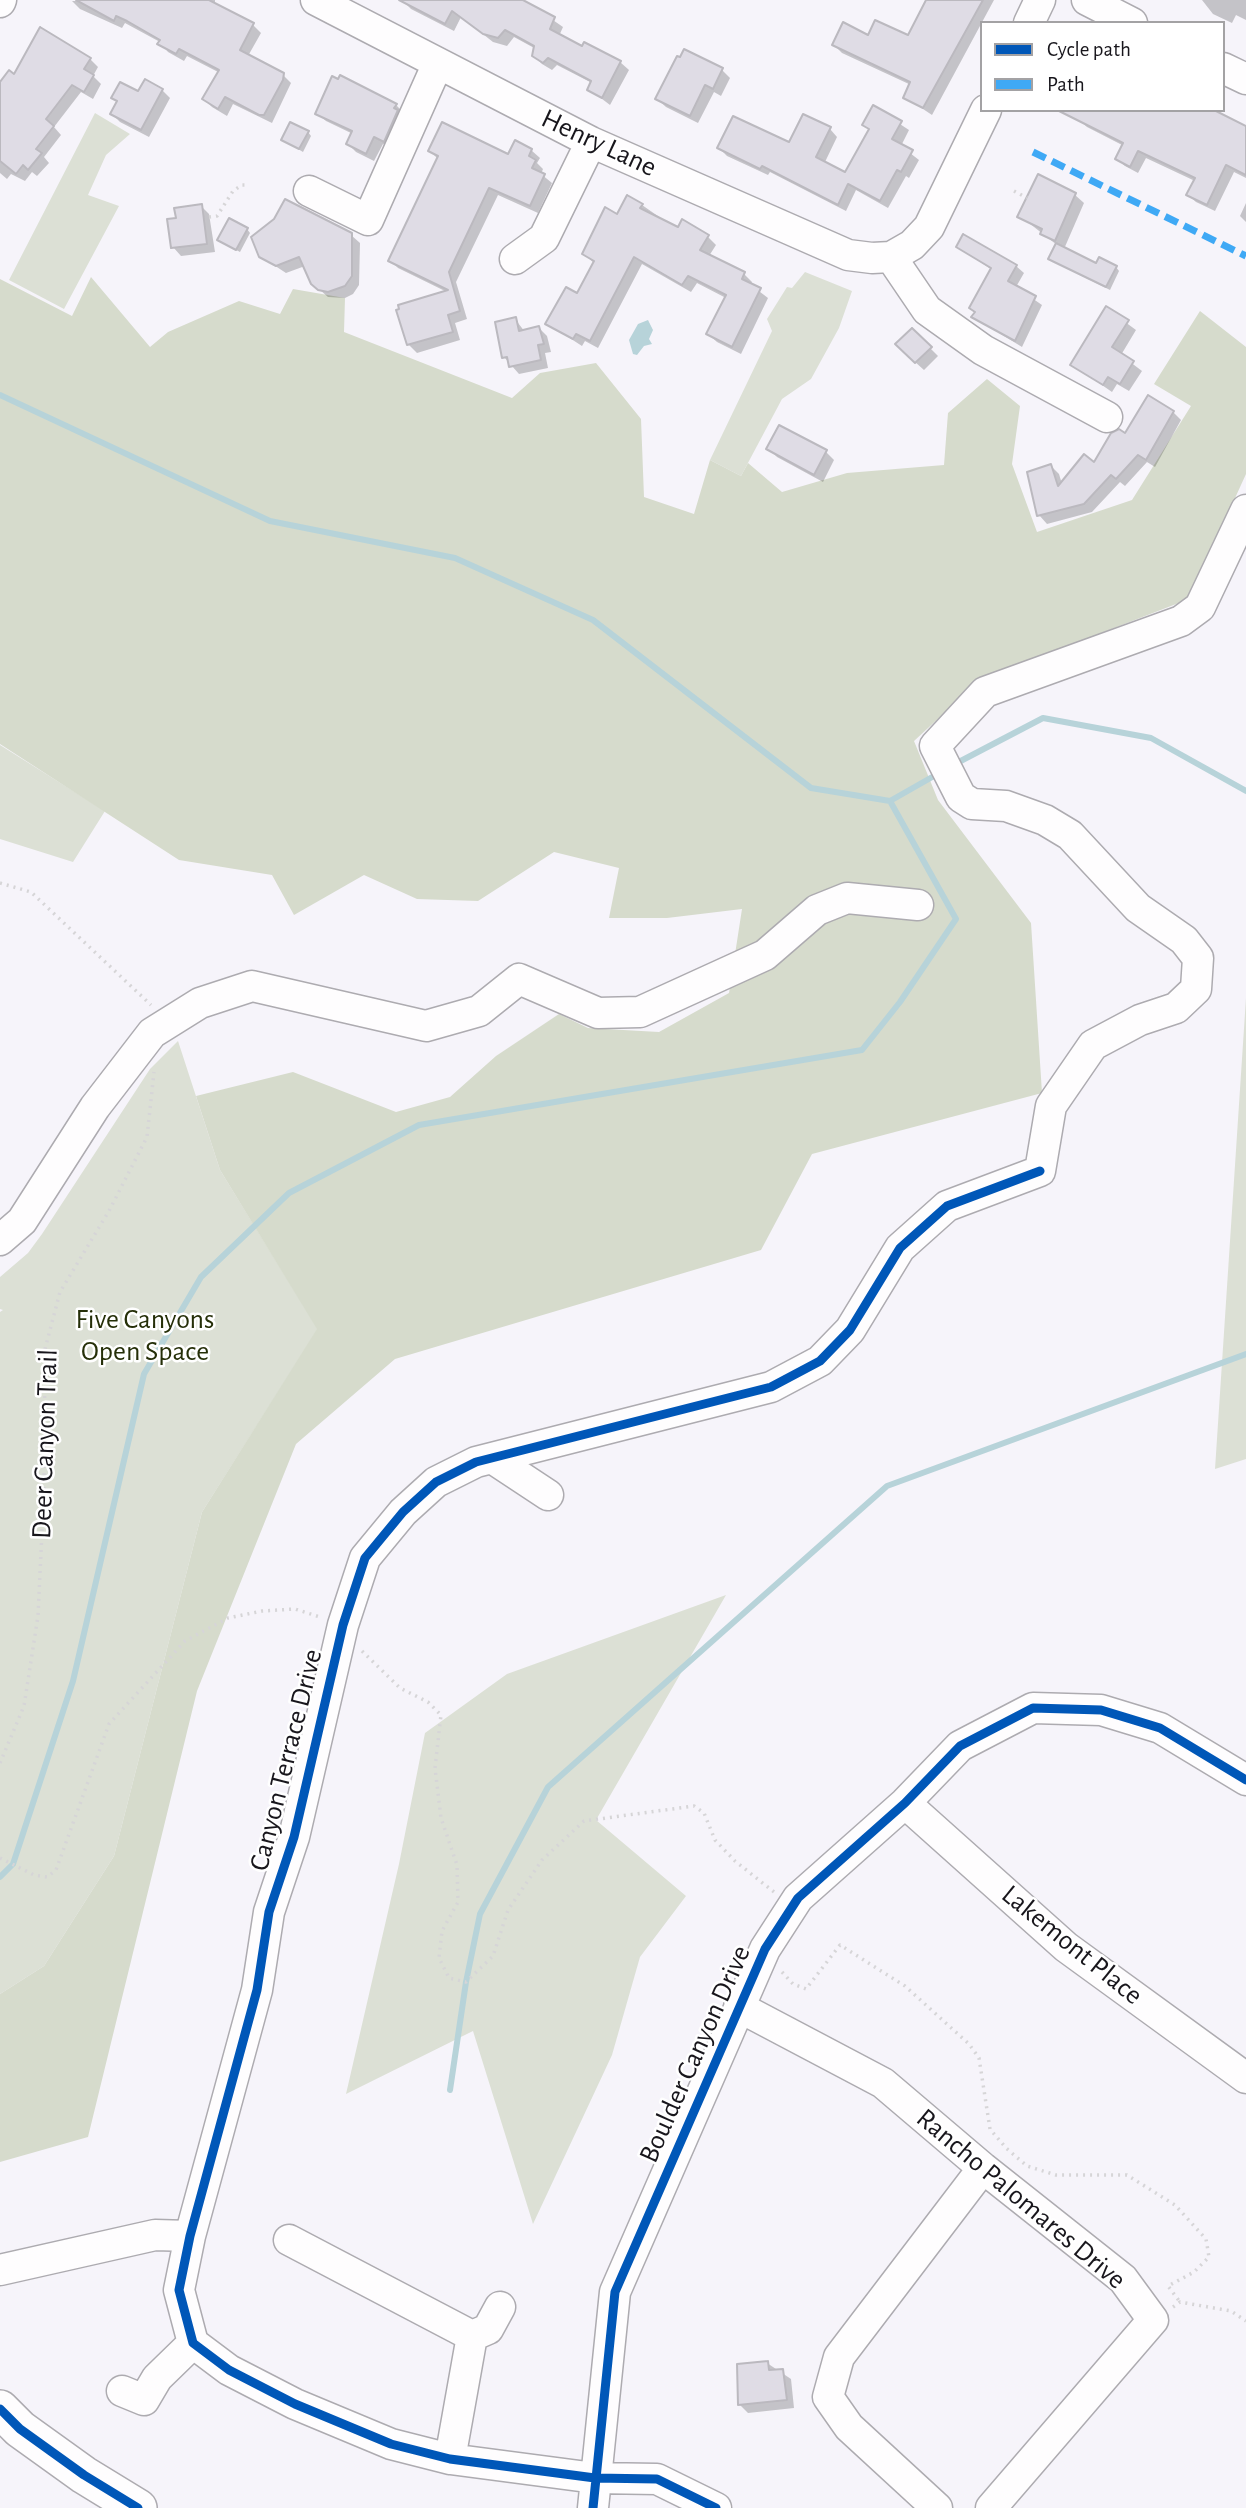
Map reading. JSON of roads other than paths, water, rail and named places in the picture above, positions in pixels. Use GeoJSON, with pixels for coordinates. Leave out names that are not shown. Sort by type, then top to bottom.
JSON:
{"type":"FeatureCollection","features":[{"type":"Feature","properties":{"kind":"main road"},"geometry":{"type":"LineString","coordinates":[[0,2409],[20,2429],[74,2468],[138,2508]]}},
{"type":"Feature","properties":{"kind":"street"},"geometry":{"type":"LineString","coordinates":[[1030,21],[1041,0]]}},
{"type":"Feature","properties":{"kind":"street"},"geometry":{"type":"LineString","coordinates":[[1087,0],[1128,21]]}},
{"type":"Feature","properties":{"kind":"street","name":"Henry Lane"},"geometry":{"type":"LineString","coordinates":[[327,2],[591,142],[848,255],[891,257]]}},
{"type":"Feature","properties":{"kind":"street"},"geometry":{"type":"LineString","coordinates":[[309,191],[368,220],[438,63]]}},
{"type":"Feature","properties":{"kind":"street"},"geometry":{"type":"LineString","coordinates":[[1225,69],[1246,79]]}},
{"type":"Feature","properties":{"kind":"street"},"geometry":{"type":"LineString","coordinates":[[985,112],[929,227],[912,245],[891,257],[928,310],[983,350],[1107,417]]}},
{"type":"Feature","properties":{"kind":"street"},"geometry":{"type":"LineString","coordinates":[[515,259],[544,238],[591,142]]}},
{"type":"Feature","properties":{"kind":"street","name":"Canyon Terrace Drive"},"geometry":{"type":"LineString","coordinates":[[194,2343],[180,2290],[190,2236],[257,1990],[269,1912],[294,1837],[343,1625],[365,1558],[403,1512],[436,1482],[476,1462],[771,1387],[820,1361],[850,1330],[900,1248],[947,1206],[1040,1171],[1051,1106],[1093,1045],[1140,1020],[1176,1008],[1196,989],[1198,958],[1184,940],[1138,908],[1070,835],[1032,815],[1006,806],[972,804],[961,797],[935,746],[985,692],[1181,621],[1200,607],[1246,510]]}},
{"type":"Feature","properties":{"kind":"street"},"geometry":{"type":"LineString","coordinates":[[0,1240],[22,1221],[95,1107],[152,1033],[200,1003],[252,986],[426,1026],[479,1011],[519,979],[598,1013],[640,1012],[765,955],[817,910],[848,898],[918,905]]}},
{"type":"Feature","properties":{"kind":"street"},"geometry":{"type":"LineString","coordinates":[[492,1458],[548,1495]]}},
{"type":"Feature","properties":{"kind":"street","name":"Boulder Canyon Drive"},"geometry":{"type":"LineString","coordinates":[[593,2508],[615,2292],[765,1949],[798,1898],[905,1803],[960,1746],[1033,1709],[1101,1710],[1160,1728],[1246,1780]]}},
{"type":"Feature","properties":{"kind":"street","name":"Lakemont Place"},"geometry":{"type":"LineString","coordinates":[[905,1803],[1066,1947],[1246,2078]]}},
{"type":"Feature","properties":{"kind":"street","name":"Rancho Palomares Drive"},"geometry":{"type":"LineString","coordinates":[[739,2007],[883,2083],[983,2168],[1123,2279],[1153,2320],[991,2508]]}},
{"type":"Feature","properties":{"kind":"street"},"geometry":{"type":"LineString","coordinates":[[937,2508],[849,2427],[828,2397],[839,2357],[983,2168]]}},
{"type":"Feature","properties":{"kind":"street"},"geometry":{"type":"LineString","coordinates":[[0,2270],[155,2235],[190,2236]]}},
{"type":"Feature","properties":{"kind":"street"},"geometry":{"type":"LineString","coordinates":[[289,2240],[472,2336]]}},
{"type":"Feature","properties":{"kind":"street"},"geometry":{"type":"LineString","coordinates":[[472,2336],[488,2329],[500,2307]]}},
{"type":"Feature","properties":{"kind":"street"},"geometry":{"type":"LineString","coordinates":[[450,2459],[472,2336]]}},
{"type":"Feature","properties":{"kind":"street"},"geometry":{"type":"LineString","coordinates":[[122,2391],[144,2400],[158,2378],[194,2343],[229,2370],[295,2404],[391,2444],[450,2459],[595,2478],[657,2479],[716,2508]]}},
{"type":"Feature","properties":{"kind":"water"},"geometry":{"type":"Polygon","coordinates":[[[648,320],[653,330],[649,339],[652,344],[644,346],[637,355],[633,354],[629,340],[638,324],[648,320]]]}},
{"type":"Feature","properties":{"kind":"waterway"},"geometry":{"type":"LineString","coordinates":[[0,395],[270,521],[455,558],[593,620],[811,788],[890,801],[941,772]]}},
{"type":"Feature","properties":{"kind":"waterway"},"geometry":{"type":"LineString","coordinates":[[953,765],[1043,718],[1151,738],[1246,791]]}},
{"type":"Feature","properties":{"kind":"waterway"},"geometry":{"type":"LineString","coordinates":[[0,1877],[13,1864],[73,1681],[144,1374],[201,1277],[289,1193],[419,1125],[862,1050],[900,1002],[956,919],[890,801]]}},
{"type":"Feature","properties":{"kind":"waterway"},"geometry":{"type":"LineString","coordinates":[[450,2090],[466,1982],[480,1914],[548,1787],[887,1486],[1246,1354]]}},
{"type":"Feature","properties":{"kind":"park label","name":"Five Canyons Open Space"},"geometry":{"type":"Point","coordinates":[145,1336]}}]}
